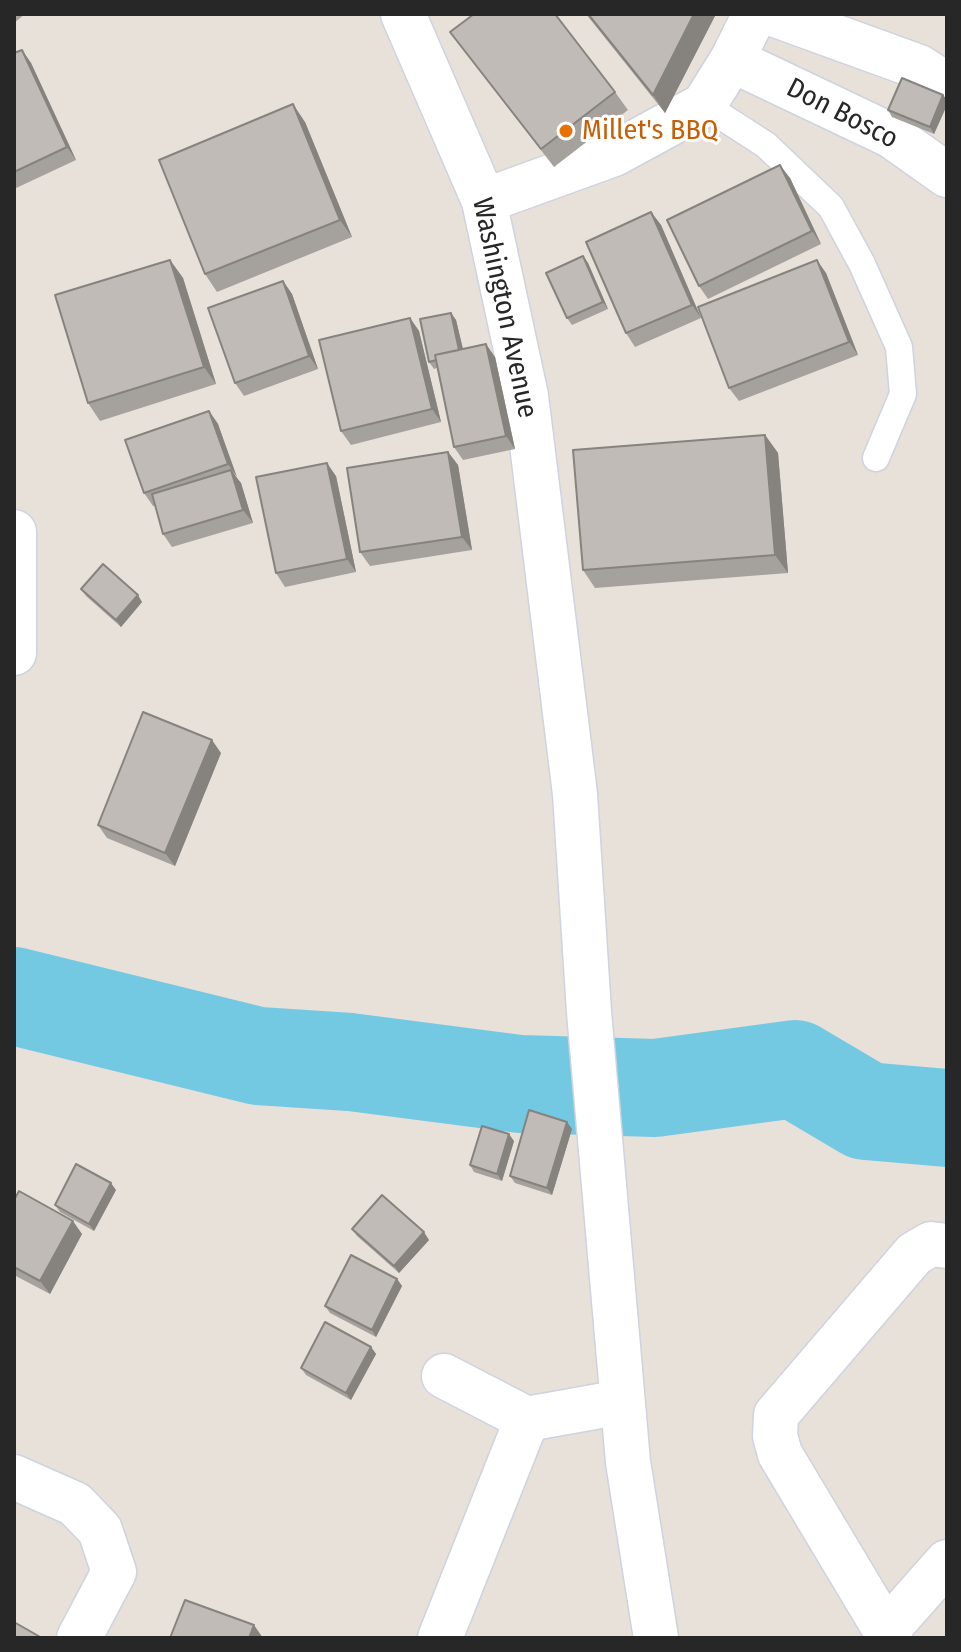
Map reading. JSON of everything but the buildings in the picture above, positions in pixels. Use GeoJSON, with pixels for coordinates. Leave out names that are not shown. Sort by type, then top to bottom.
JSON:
{"type":"FeatureCollection","features":[{"type":"Feature","properties":{"kind":"street","name":"Washington Avenue"},"geometry":{"type":"LineString","coordinates":[[403,14],[484,201],[526,396],[575,794],[591,1041],[628,1462],[656,1638]]}},
{"type":"Feature","properties":{"kind":"street"},"geometry":{"type":"LineString","coordinates":[[484,201],[614,154],[704,105],[732,60],[755,14]]}},
{"type":"Feature","properties":{"kind":"street"},"geometry":{"type":"LineString","coordinates":[[773,14],[919,67],[947,85]]}},
{"type":"Feature","properties":{"kind":"street","name":"Don Bosco"},"geometry":{"type":"LineString","coordinates":[[732,60],[892,136],[947,175]]}},
{"type":"Feature","properties":{"kind":"street"},"geometry":{"type":"LineString","coordinates":[[14,532],[14,653]]}},
{"type":"Feature","properties":{"kind":"street"},"geometry":{"type":"LineString","coordinates":[[947,1246],[931,1244],[914,1254],[776,1415],[775,1436],[780,1454],[888,1634],[947,1562]]}},
{"type":"Feature","properties":{"kind":"street"},"geometry":{"type":"LineString","coordinates":[[444,1376],[527,1419],[622,1402]]}},
{"type":"Feature","properties":{"kind":"street"},"geometry":{"type":"LineString","coordinates":[[440,1638],[527,1419]]}},
{"type":"Feature","properties":{"kind":"street"},"geometry":{"type":"LineString","coordinates":[[14,1477],[75,1504],[100,1530],[114,1572],[79,1638]]}},
{"type":"Feature","properties":{"kind":"lane"},"geometry":{"type":"LineString","coordinates":[[704,105],[766,145],[831,207],[862,264],[899,347],[903,394],[876,458]]}},
{"type":"Feature","properties":{"kind":"waterway"},"geometry":{"type":"LineString","coordinates":[[14,996],[258,1056],[350,1062],[520,1084],[655,1088],[795,1069],[866,1111],[947,1118]]}},
{"type":"Feature","properties":{"kind":"place","name":"Millet's BBQ"},"geometry":{"type":"Point","coordinates":[566,131]}}]}
